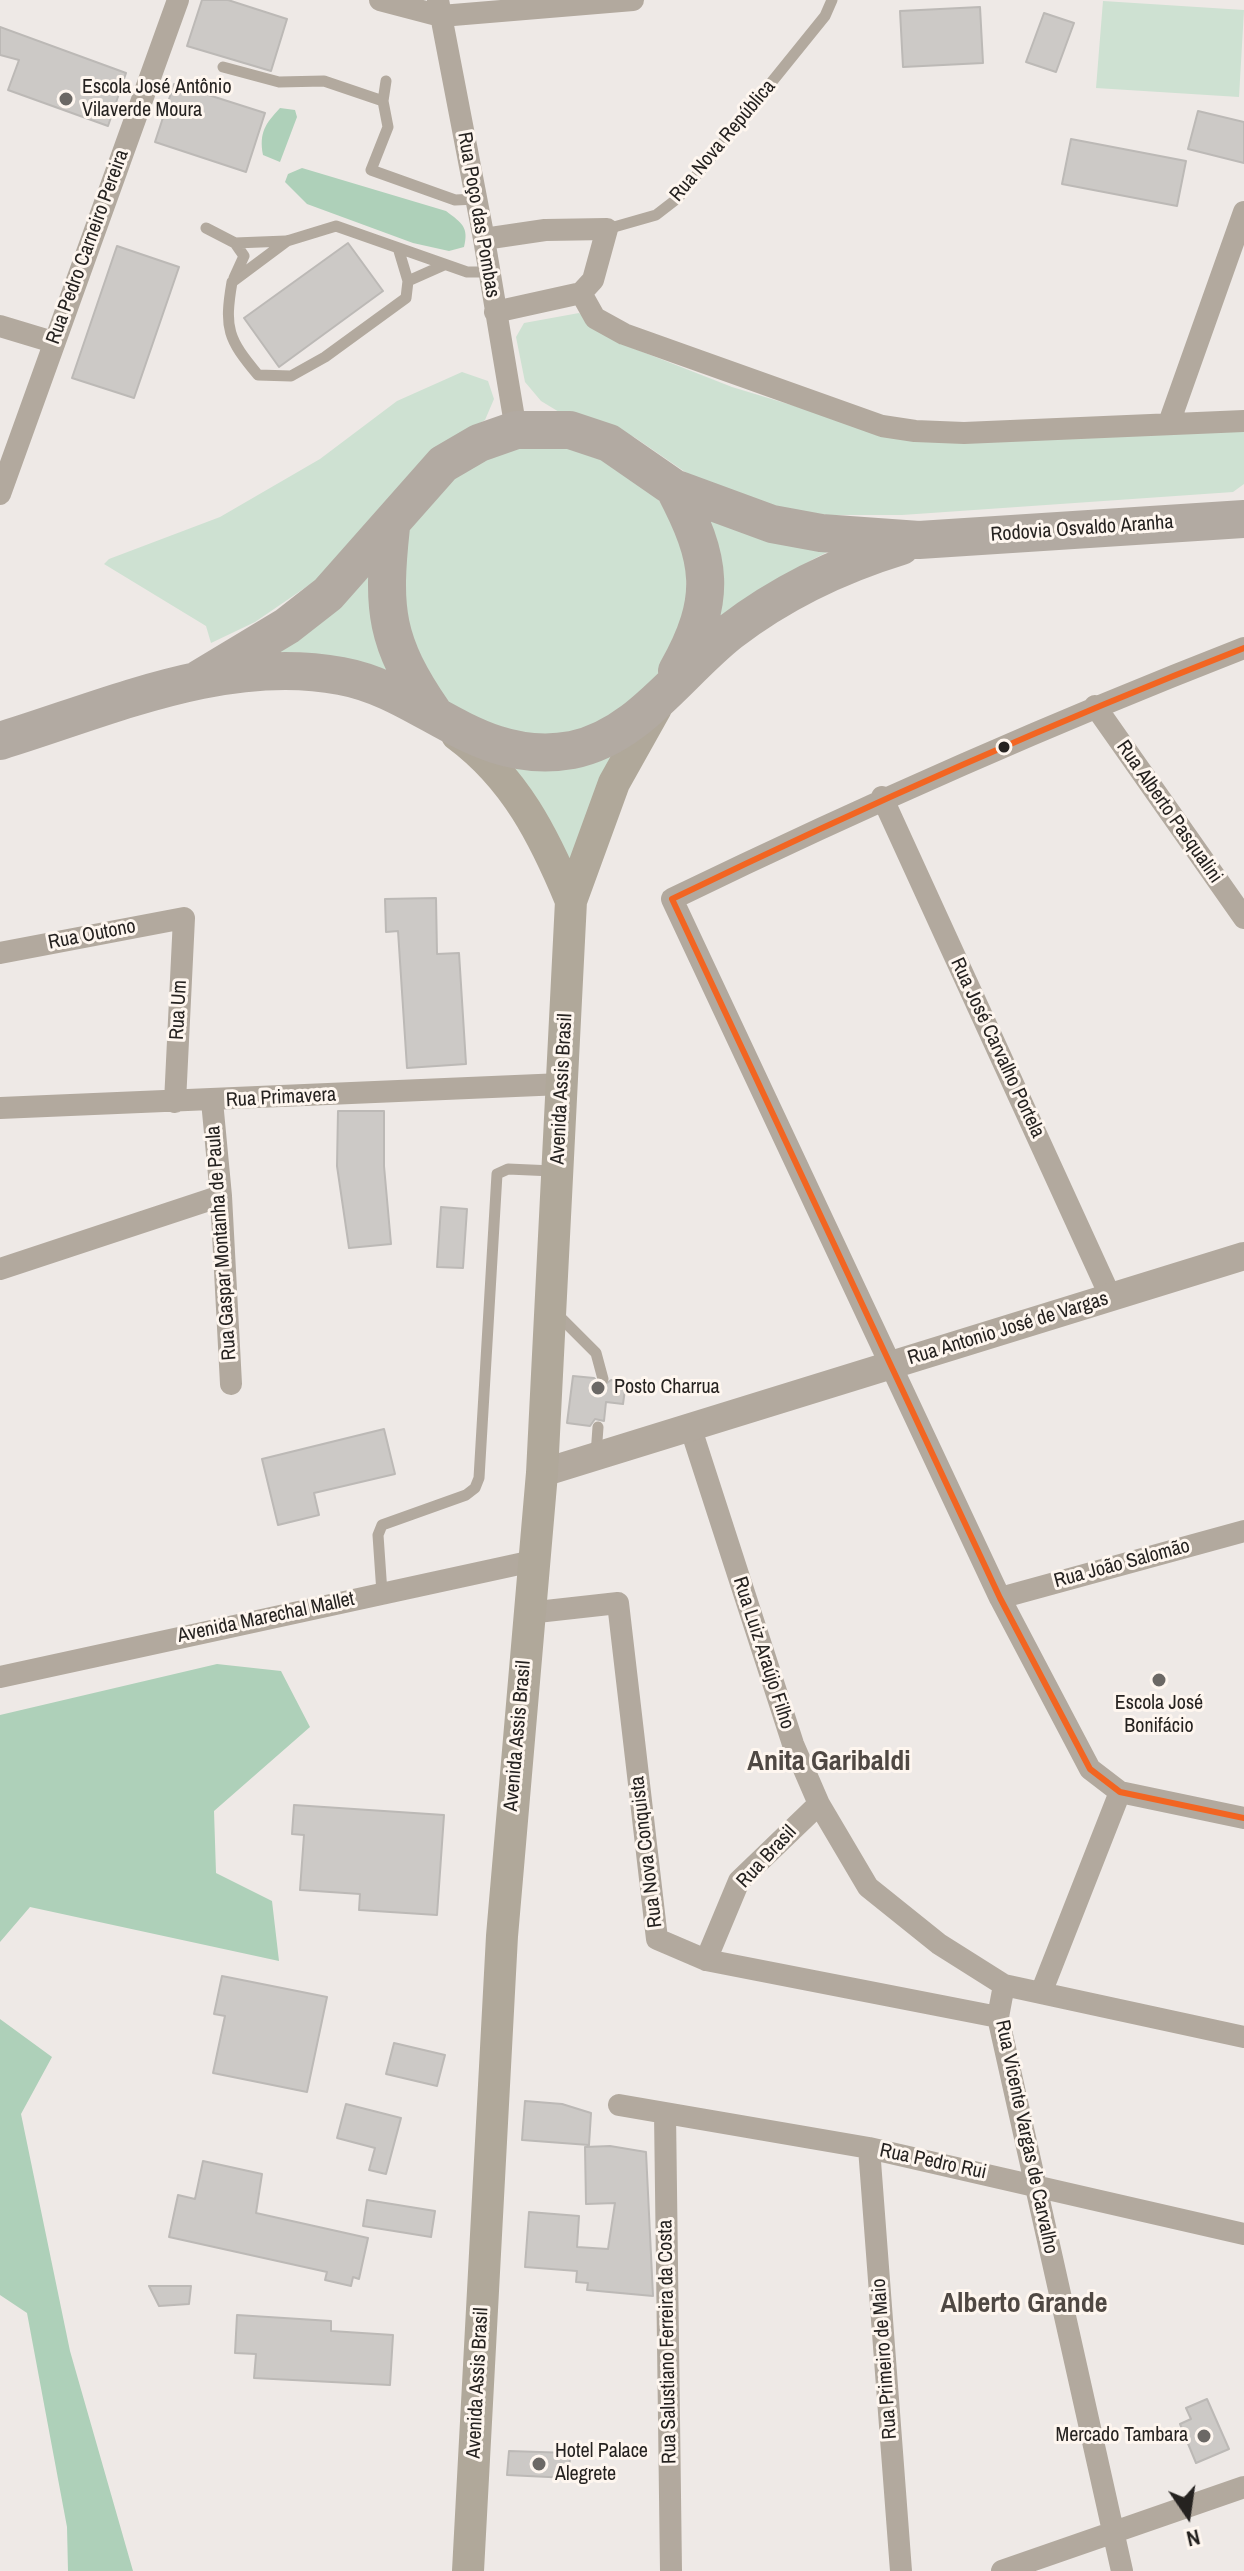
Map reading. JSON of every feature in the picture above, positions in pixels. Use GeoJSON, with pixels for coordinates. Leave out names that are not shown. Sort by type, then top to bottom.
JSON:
{"type":"FeatureCollection","features":[{"type":"Feature","properties":{"kind":"highway"},"geometry":{"type":"LineString","coordinates":[[199,679],[287,626],[328,594],[391,527],[443,464],[479,443],[516,430],[570,430],[609,443],[674,488],[772,524],[821,533],[919,540]]}},
{"type":"Feature","properties":{"kind":"highway"},"geometry":{"type":"LineString","coordinates":[[666,691],[690,649],[706,606],[701,551],[674,488]]}},
{"type":"Feature","properties":{"kind":"highway","name":"Rodovia Osvaldo Aranha"},"geometry":{"type":"LineString","coordinates":[[919,540],[1244,519]]}},
{"type":"Feature","properties":{"kind":"highway"},"geometry":{"type":"LineString","coordinates":[[391,527],[386,606],[391,635],[406,672],[439,721]]}},
{"type":"Feature","properties":{"kind":"highway"},"geometry":{"type":"LineString","coordinates":[[0,741],[199,679],[304,670],[382,686],[472,737],[516,750],[574,749],[613,735],[727,635],[765,606],[855,560],[919,540]]}},
{"type":"Feature","properties":{"kind":"main road","name":"Avenida Assis Brasil"},"geometry":{"type":"LineString","coordinates":[[468,2571],[502,1936],[542,1473],[571,901],[614,783],[666,691]]}},
{"type":"Feature","properties":{"kind":"main road","name":"Avenida Assis Brasil"},"geometry":{"type":"LineString","coordinates":[[439,721],[481,752],[507,780],[549,849],[571,901]]}},
{"type":"Feature","properties":{"kind":"street","name":"Rua Pedro Carneiro Pereira"},"geometry":{"type":"LineString","coordinates":[[0,494],[178,0]]}},
{"type":"Feature","properties":{"kind":"street"},"geometry":{"type":"LineString","coordinates":[[380,0],[439,8],[633,0]]}},
{"type":"Feature","properties":{"kind":"street","name":"Rua Poço das Pombas"},"geometry":{"type":"LineString","coordinates":[[439,8],[477,199],[516,430]]}},
{"type":"Feature","properties":{"kind":"street"},"geometry":{"type":"LineString","coordinates":[[1169,423],[1244,212]]}},
{"type":"Feature","properties":{"kind":"street"},"geometry":{"type":"LineString","coordinates":[[495,312],[581,293],[593,280],[607,229]]}},
{"type":"Feature","properties":{"kind":"street","name":"Rua Nova República"},"geometry":{"type":"LineString","coordinates":[[484,239],[545,230],[607,229]]}},
{"type":"Feature","properties":{"kind":"street"},"geometry":{"type":"LineString","coordinates":[[581,293],[595,318],[624,334],[882,426],[964,433],[1244,421]]}},
{"type":"Feature","properties":{"kind":"street"},"geometry":{"type":"LineString","coordinates":[[0,326],[53,342]]}},
{"type":"Feature","properties":{"kind":"street"},"geometry":{"type":"LineString","coordinates":[[1244,648],[1095,706],[882,797],[672,899],[1000,1598],[1090,1769],[1120,1792],[1244,1818]]}},
{"type":"Feature","properties":{"kind":"street","name":"Rua Alberto Pasqualini"},"geometry":{"type":"LineString","coordinates":[[1095,706],[1244,918]]}},
{"type":"Feature","properties":{"kind":"street","name":"Rua José Carvalho Portela"},"geometry":{"type":"LineString","coordinates":[[882,797],[1111,1298]]}},
{"type":"Feature","properties":{"kind":"street","name":"Rua Outono"},"geometry":{"type":"LineString","coordinates":[[0,953],[184,918]]}},
{"type":"Feature","properties":{"kind":"street","name":"Rua Um"},"geometry":{"type":"LineString","coordinates":[[175,1102],[184,918]]}},
{"type":"Feature","properties":{"kind":"street","name":"Rua Primavera"},"geometry":{"type":"LineString","coordinates":[[0,1108],[562,1084]]}},
{"type":"Feature","properties":{"kind":"street","name":"Rua Gaspar Montanha de Paula"},"geometry":{"type":"LineString","coordinates":[[212,1101],[221,1196],[231,1384]]}},
{"type":"Feature","properties":{"kind":"street"},"geometry":{"type":"LineString","coordinates":[[0,1269],[221,1196]]}},
{"type":"Feature","properties":{"kind":"street","name":"Rua Antonio José de Vargas"},"geometry":{"type":"LineString","coordinates":[[542,1473],[1244,1256]]}},
{"type":"Feature","properties":{"kind":"street","name":"Rua Luiz Araújo Filho"},"geometry":{"type":"LineString","coordinates":[[690,1426],[779,1703],[819,1804],[868,1887],[939,1944],[1004,1985],[1244,2037]]}},
{"type":"Feature","properties":{"kind":"street","name":"Rua João Salomão"},"geometry":{"type":"LineString","coordinates":[[1000,1598],[1244,1531]]}},
{"type":"Feature","properties":{"kind":"street","name":"Avenida Marechal Mallet"},"geometry":{"type":"LineString","coordinates":[[0,1677],[533,1561]]}},
{"type":"Feature","properties":{"kind":"street","name":"Rua Nova Conquista"},"geometry":{"type":"LineString","coordinates":[[528,1613],[618,1603],[657,1939],[706,1960],[998,2017]]}},
{"type":"Feature","properties":{"kind":"street"},"geometry":{"type":"LineString","coordinates":[[1041,1993],[1120,1792]]}},
{"type":"Feature","properties":{"kind":"street","name":"Rua Brasil"},"geometry":{"type":"LineString","coordinates":[[706,1960],[739,1881],[819,1804]]}},
{"type":"Feature","properties":{"kind":"street","name":"Rua Vicente Vargas de Carvalho"},"geometry":{"type":"LineString","coordinates":[[1004,1985],[998,2017],[1122,2571]]}},
{"type":"Feature","properties":{"kind":"street","name":"Rua Pedro Rui"},"geometry":{"type":"LineString","coordinates":[[619,2105],[869,2148],[1244,2234]]}},
{"type":"Feature","properties":{"kind":"street","name":"Rua Salustiano Ferreira da Costa"},"geometry":{"type":"LineString","coordinates":[[665,2113],[671,2571]]}},
{"type":"Feature","properties":{"kind":"street","name":"Rua Primeiro de Maio"},"geometry":{"type":"LineString","coordinates":[[869,2148],[901,2571]]}},
{"type":"Feature","properties":{"kind":"street"},"geometry":{"type":"LineString","coordinates":[[1002,2571],[1244,2487]]}},
{"type":"Feature","properties":{"kind":"lane","name":"Rua Nova República"},"geometry":{"type":"LineString","coordinates":[[607,229],[656,215],[678,198],[825,16],[832,0]]}},
{"type":"Feature","properties":{"kind":"lane"},"geometry":{"type":"LineString","coordinates":[[223,67],[279,82],[324,81],[383,101]]}},
{"type":"Feature","properties":{"kind":"lane"},"geometry":{"type":"LineString","coordinates":[[386,81],[383,101],[388,127],[371,170],[455,200],[477,199]]}},
{"type":"Feature","properties":{"kind":"lane"},"geometry":{"type":"LineString","coordinates":[[235,243],[287,241],[336,226],[399,251],[467,272],[489,272]]}},
{"type":"Feature","properties":{"kind":"lane"},"geometry":{"type":"LineString","coordinates":[[206,228],[235,243],[244,256],[232,282],[226,319],[237,350],[258,375],[291,376],[390,312],[406,298],[408,281],[399,251]]}},
{"type":"Feature","properties":{"kind":"lane"},"geometry":{"type":"LineString","coordinates":[[232,282],[287,241]]}},
{"type":"Feature","properties":{"kind":"lane"},"geometry":{"type":"LineString","coordinates":[[408,281],[444,265]]}},
{"type":"Feature","properties":{"kind":"lane"},"geometry":{"type":"LineString","coordinates":[[382,1593],[378,1535],[382,1525],[466,1495],[475,1488],[479,1478],[497,1174],[508,1169],[558,1172]]}},
{"type":"Feature","properties":{"kind":"lane"},"geometry":{"type":"LineString","coordinates":[[551,1308],[596,1353],[603,1379]]}},
{"type":"Feature","properties":{"kind":"lane"},"geometry":{"type":"LineString","coordinates":[[596,1456],[598,1427]]}},
{"type":"Feature","properties":{"kind":"green space"},"geometry":{"type":"Polygon","coordinates":[[[1103,1],[1244,10],[1239,97],[1096,88],[1103,1]]]}},
{"type":"Feature","properties":{"kind":"green space"},"geometry":{"type":"Polygon","coordinates":[[[280,108],[295,110],[297,117],[280,162],[263,155],[262,141],[267,124],[280,108]]]}},
{"type":"Feature","properties":{"kind":"green space"},"geometry":{"type":"Polygon","coordinates":[[[302,168],[446,211],[463,226],[466,235],[464,247],[449,251],[413,243],[307,204],[285,182],[288,174],[302,168]]]}},
{"type":"Feature","properties":{"kind":"green space"},"geometry":{"type":"Polygon","coordinates":[[[579,313],[625,345],[732,387],[877,431],[1244,427],[1244,484],[1233,492],[902,515],[828,515],[768,506],[691,476],[634,437],[569,418],[541,401],[525,382],[516,337],[524,323],[579,313]]]}},
{"type":"Feature","properties":{"kind":"green space"},"geometry":{"type":"Polygon","coordinates":[[[462,372],[488,381],[494,399],[485,420],[452,440],[315,581],[255,622],[211,643],[206,626],[104,564],[109,559],[220,517],[320,459],[397,401],[462,372]]]}},
{"type":"Feature","properties":{"kind":"green space"},"geometry":{"type":"Polygon","coordinates":[[[540,439],[640,473],[688,543],[684,648],[611,725],[527,740],[448,707],[408,656],[398,551],[427,494],[519,441],[540,439]]]}},
{"type":"Feature","properties":{"kind":"green space"},"geometry":{"type":"Polygon","coordinates":[[[698,508],[846,543],[778,580],[716,625],[698,508]]]}},
{"type":"Feature","properties":{"kind":"green space"},"geometry":{"type":"Polygon","coordinates":[[[375,565],[396,673],[327,656],[293,652],[256,653],[375,565]]]}},
{"type":"Feature","properties":{"kind":"green space"},"geometry":{"type":"Polygon","coordinates":[[[621,747],[572,879],[552,827],[509,759],[621,747]]]}},
{"type":"Feature","properties":{"kind":"green space"},"geometry":{"type":"Polygon","coordinates":[[[217,1664],[281,1671],[310,1727],[214,1811],[216,1873],[272,1901],[279,1961],[30,1907],[0,1942],[0,1715],[217,1664]]]}},
{"type":"Feature","properties":{"kind":"green space"},"geometry":{"type":"Polygon","coordinates":[[[0,2019],[52,2057],[21,2114],[70,2351],[133,2571],[68,2571],[67,2527],[27,2313],[0,2295],[0,2019]]]}},
{"type":"Feature","properties":{"kind":"building"},"geometry":{"type":"Polygon","coordinates":[[[202,0],[228,0],[287,19],[271,71],[187,46],[202,0]]]}},
{"type":"Feature","properties":{"kind":"building"},"geometry":{"type":"Polygon","coordinates":[[[980,7],[983,63],[903,67],[900,11],[980,7]]]}},
{"type":"Feature","properties":{"kind":"building"},"geometry":{"type":"Polygon","coordinates":[[[1044,13],[1074,23],[1056,72],[1026,62],[1044,13]]]}},
{"type":"Feature","properties":{"kind":"building"},"geometry":{"type":"Polygon","coordinates":[[[0,27],[126,73],[108,126],[8,90],[19,60],[0,55],[0,27]]]}},
{"type":"Feature","properties":{"kind":"building"},"geometry":{"type":"Polygon","coordinates":[[[174,84],[265,113],[246,172],[155,142],[174,84]]]}},
{"type":"Feature","properties":{"kind":"building"},"geometry":{"type":"Polygon","coordinates":[[[1198,111],[1244,122],[1244,163],[1188,149],[1198,111]]]}},
{"type":"Feature","properties":{"kind":"building"},"geometry":{"type":"Polygon","coordinates":[[[1071,139],[1186,161],[1177,206],[1062,184],[1071,139]]]}},
{"type":"Feature","properties":{"kind":"building"},"geometry":{"type":"Polygon","coordinates":[[[348,243],[383,291],[279,367],[244,318],[348,243]]]}},
{"type":"Feature","properties":{"kind":"building"},"geometry":{"type":"Polygon","coordinates":[[[117,246],[179,267],[134,398],[72,378],[117,246]]]}},
{"type":"Feature","properties":{"kind":"building"},"geometry":{"type":"Polygon","coordinates":[[[436,898],[437,954],[459,953],[466,1064],[407,1068],[398,931],[386,932],[385,899],[436,898]]]}},
{"type":"Feature","properties":{"kind":"building"},"geometry":{"type":"Polygon","coordinates":[[[338,1111],[384,1111],[384,1166],[391,1244],[349,1248],[337,1166],[338,1111]]]}},
{"type":"Feature","properties":{"kind":"building"},"geometry":{"type":"Polygon","coordinates":[[[441,1207],[467,1209],[463,1268],[437,1267],[441,1207]]]}},
{"type":"Feature","properties":{"kind":"building"},"geometry":{"type":"Polygon","coordinates":[[[573,1376],[594,1378],[602,1387],[611,1380],[626,1382],[623,1404],[606,1402],[604,1421],[595,1419],[590,1426],[567,1423],[573,1376]]]}},
{"type":"Feature","properties":{"kind":"building"},"geometry":{"type":"Polygon","coordinates":[[[384,1429],[395,1474],[314,1493],[319,1515],[278,1525],[262,1459],[384,1429]]]}},
{"type":"Feature","properties":{"kind":"building"},"geometry":{"type":"Polygon","coordinates":[[[294,1805],[444,1815],[437,1915],[359,1910],[360,1894],[300,1890],[304,1835],[292,1834],[294,1805]]]}},
{"type":"Feature","properties":{"kind":"building"},"geometry":{"type":"Polygon","coordinates":[[[222,1976],[327,1997],[307,2092],[213,2073],[225,2016],[214,2014],[222,1976]]]}},
{"type":"Feature","properties":{"kind":"building"},"geometry":{"type":"Polygon","coordinates":[[[394,2043],[445,2055],[437,2086],[386,2074],[394,2043]]]}},
{"type":"Feature","properties":{"kind":"building"},"geometry":{"type":"Polygon","coordinates":[[[525,2101],[562,2104],[591,2113],[589,2145],[522,2140],[525,2101]]]}},
{"type":"Feature","properties":{"kind":"building"},"geometry":{"type":"Polygon","coordinates":[[[346,2104],[401,2118],[386,2174],[369,2170],[375,2148],[337,2138],[346,2104]]]}},
{"type":"Feature","properties":{"kind":"building"},"geometry":{"type":"Polygon","coordinates":[[[610,2146],[646,2152],[653,2296],[587,2290],[588,2283],[576,2282],[577,2271],[525,2267],[529,2212],[579,2216],[577,2247],[608,2249],[615,2203],[586,2204],[585,2147],[610,2146]]]}},
{"type":"Feature","properties":{"kind":"building"},"geometry":{"type":"Polygon","coordinates":[[[203,2161],[262,2174],[256,2213],[368,2238],[359,2279],[353,2277],[351,2286],[325,2280],[327,2272],[169,2237],[178,2195],[195,2199],[203,2161]]]}},
{"type":"Feature","properties":{"kind":"building"},"geometry":{"type":"Polygon","coordinates":[[[367,2200],[435,2211],[431,2237],[363,2226],[367,2200]]]}},
{"type":"Feature","properties":{"kind":"building"},"geometry":{"type":"Polygon","coordinates":[[[149,2286],[191,2286],[189,2304],[159,2306],[149,2286]]]}},
{"type":"Feature","properties":{"kind":"building"},"geometry":{"type":"Polygon","coordinates":[[[237,2315],[331,2321],[331,2331],[393,2335],[390,2385],[254,2378],[256,2354],[235,2353],[237,2315]]]}},
{"type":"Feature","properties":{"kind":"building","name":"Mercado Tambara"},"geometry":{"type":"Polygon","coordinates":[[[1207,2399],[1229,2449],[1196,2463],[1180,2424],[1191,2419],[1186,2408],[1207,2399]]]}},
{"type":"Feature","properties":{"kind":"building","name":"Hotel Palace Alegrete"},"geometry":{"type":"Polygon","coordinates":[[[509,2451],[570,2453],[569,2478],[507,2475],[509,2451]]]}},
{"type":"Feature","properties":{"kind":"transit line"},"geometry":{"type":"LineString","coordinates":[[1244,648],[955,768],[672,899],[1000,1598],[1090,1769],[1120,1792],[1244,1818]]}},
{"type":"Feature","properties":{"kind":"place","name":"Escola José Antônio Vilaverde Moura"},"geometry":{"type":"Point","coordinates":[66,99]}},
{"type":"Feature","properties":{"kind":"place","name":"Posto Charrua"},"geometry":{"type":"Point","coordinates":[598,1388]}},
{"type":"Feature","properties":{"kind":"place","name":"Escola José Bonifácio"},"geometry":{"type":"Point","coordinates":[1159,1680]}},
{"type":"Feature","properties":{"kind":"place","name":"Mercado Tambara"},"geometry":{"type":"Point","coordinates":[1204,2436]}},
{"type":"Feature","properties":{"kind":"place","name":"Hotel Palace Alegrete"},"geometry":{"type":"Point","coordinates":[539,2464]}},
{"type":"Feature","properties":{"kind":"district","name":"Anita Garibaldi"},"geometry":{"type":"Point","coordinates":[829,1762]}},
{"type":"Feature","properties":{"kind":"district","name":"Alberto Grande"},"geometry":{"type":"Point","coordinates":[1024,2304]}}]}
